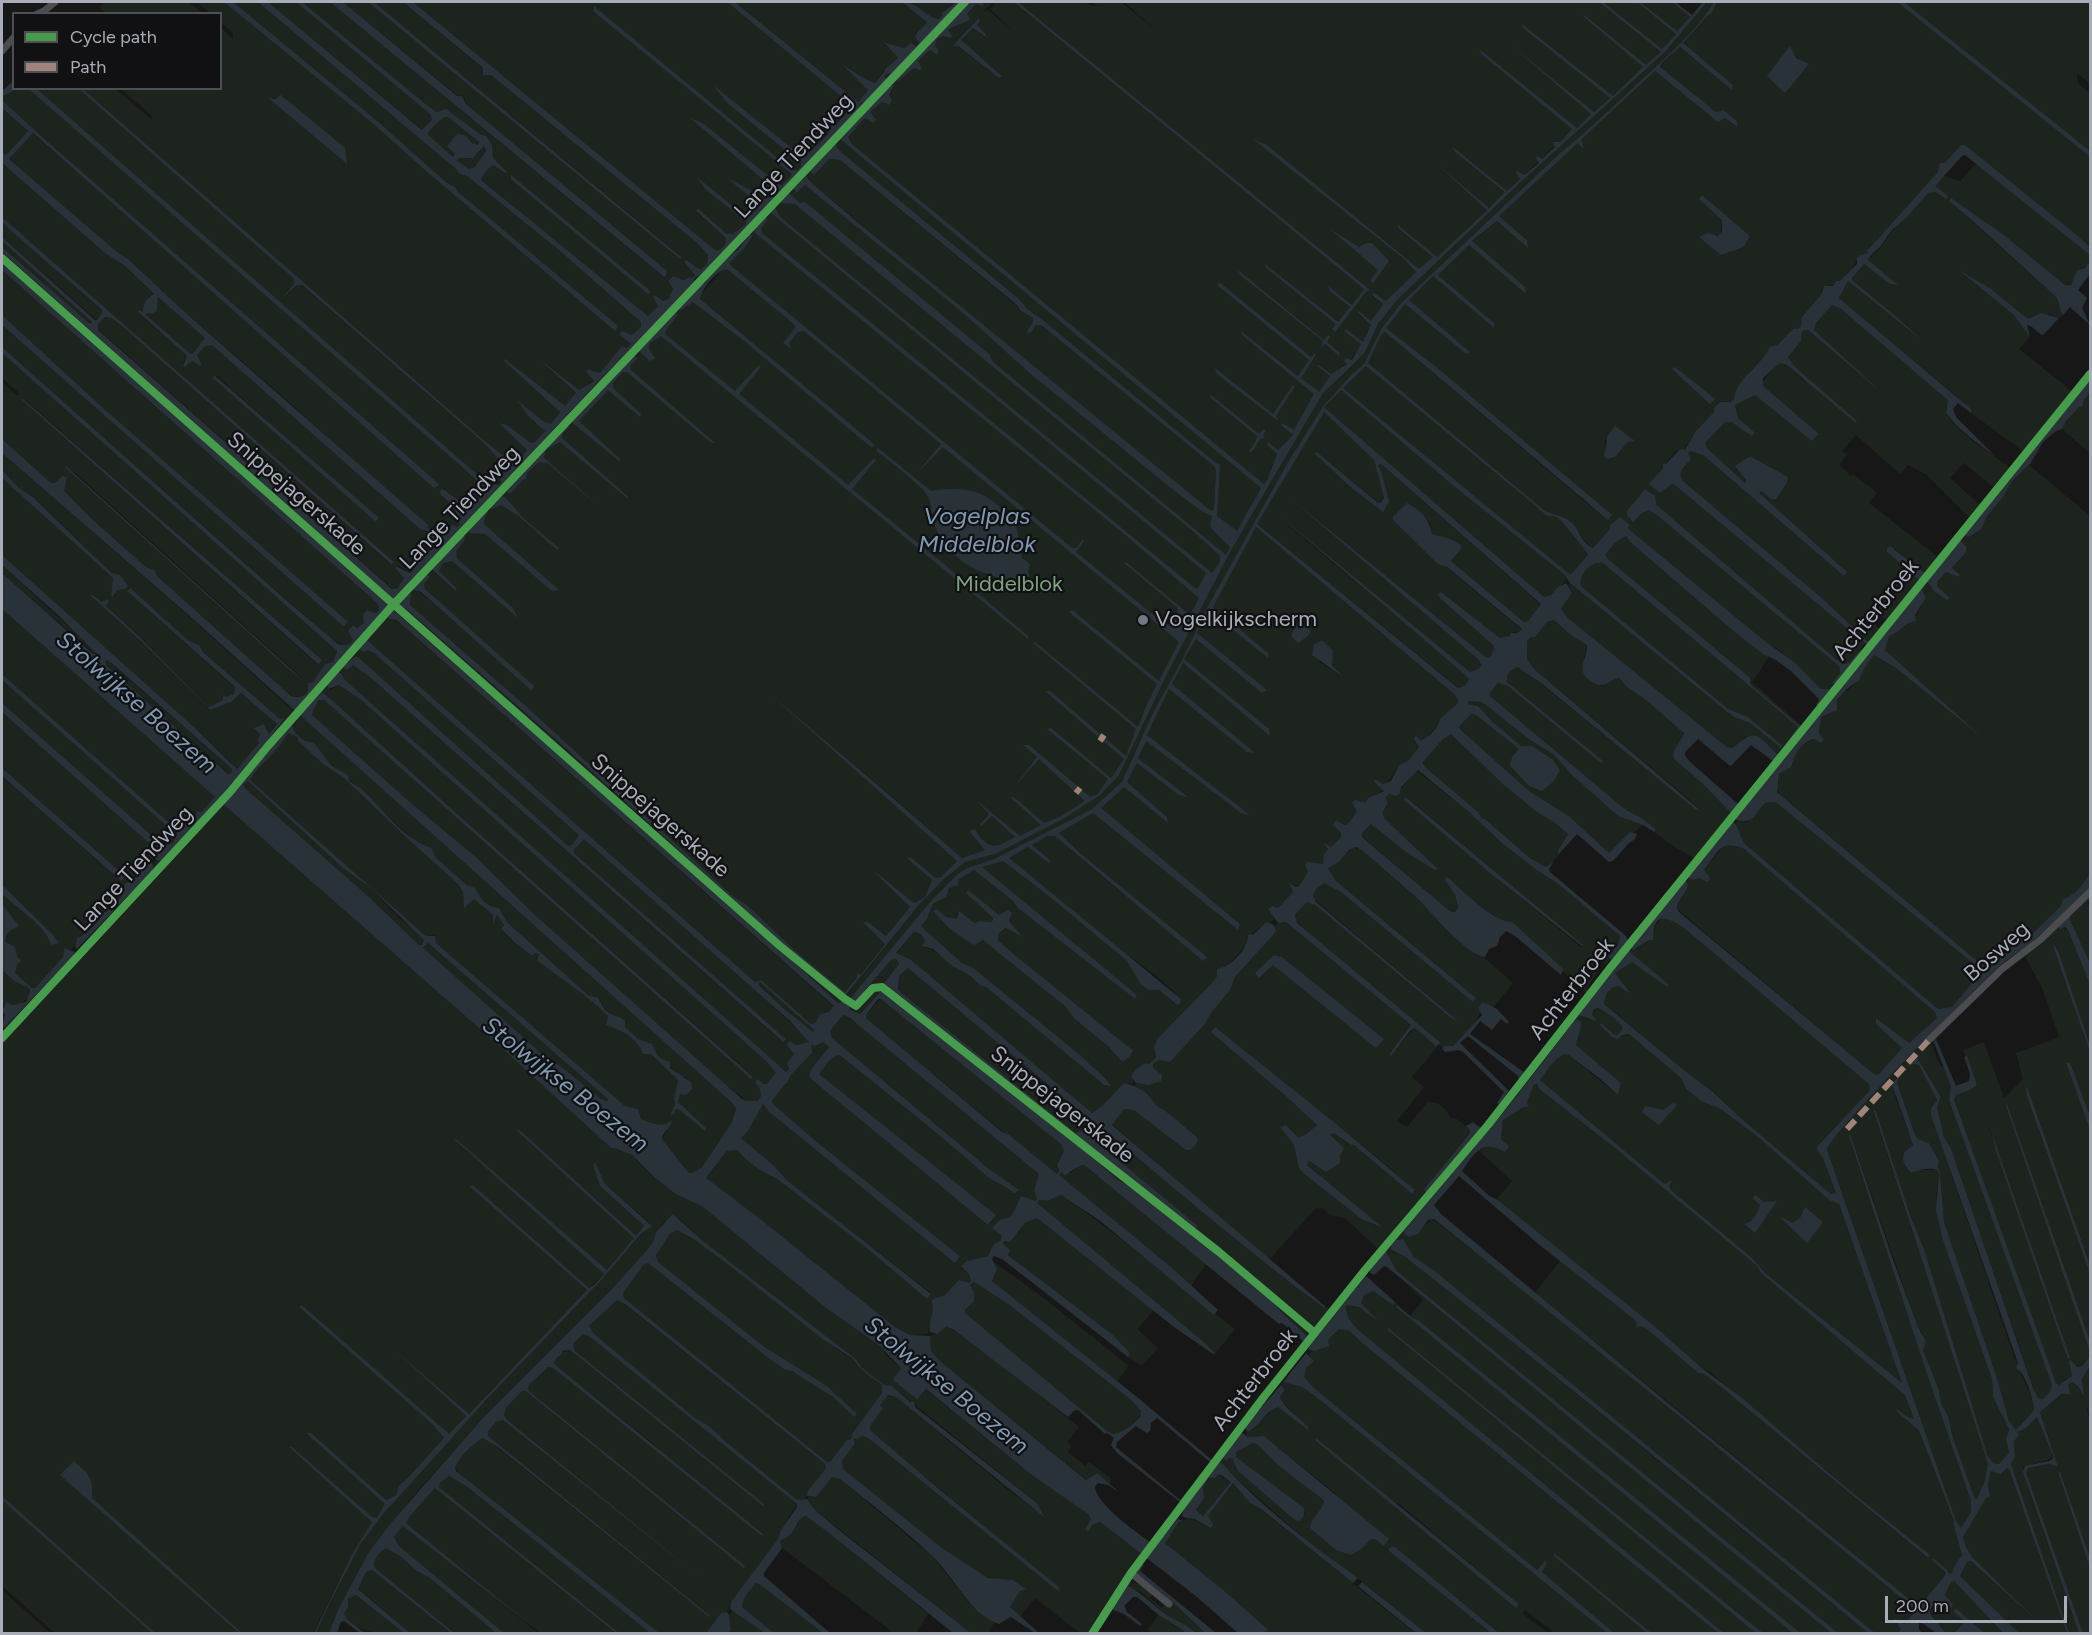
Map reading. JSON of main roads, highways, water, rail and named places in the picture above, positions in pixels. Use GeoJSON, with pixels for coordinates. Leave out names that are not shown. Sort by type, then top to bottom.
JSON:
{"type":"FeatureCollection","features":[{"type":"Feature","properties":{"kind":"water"},"geometry":{"type":"Polygon","coordinates":[[[224,2],[233,2],[375,119],[447,183],[455,187],[618,326],[615,331],[371,122],[224,2]]]}},
{"type":"Feature","properties":{"kind":"water"},"geometry":{"type":"Polygon","coordinates":[[[258,2],[268,2],[422,130],[432,120],[431,115],[296,2],[302,2],[428,106],[437,112],[446,109],[481,135],[486,136],[492,145],[493,158],[507,172],[493,165],[481,180],[648,316],[658,306],[653,296],[663,301],[668,299],[673,289],[668,281],[673,276],[684,280],[695,275],[685,261],[687,260],[700,270],[707,264],[708,255],[696,242],[491,75],[483,75],[483,68],[403,2],[413,2],[715,250],[725,245],[726,238],[696,211],[698,209],[727,234],[732,234],[746,222],[705,189],[696,176],[747,218],[760,205],[727,178],[749,189],[762,200],[772,196],[773,188],[689,117],[704,124],[781,186],[792,174],[593,11],[594,6],[792,170],[798,170],[801,163],[727,103],[713,85],[804,158],[828,134],[829,126],[836,125],[853,106],[727,2],[735,2],[858,102],[868,90],[843,65],[875,83],[885,69],[898,58],[884,42],[904,48],[911,43],[916,47],[893,73],[886,74],[884,77],[887,80],[868,100],[860,103],[860,108],[700,277],[697,276],[694,279],[683,295],[597,383],[466,524],[461,526],[458,532],[378,615],[313,694],[307,697],[306,701],[295,711],[2,453],[2,439],[51,483],[55,483],[62,476],[67,477],[64,491],[94,521],[146,567],[154,570],[158,577],[291,696],[300,697],[308,692],[308,683],[313,682],[325,664],[333,662],[337,651],[2,353],[2,347],[338,644],[350,644],[353,640],[348,631],[353,625],[357,628],[364,623],[363,614],[367,610],[376,613],[379,610],[378,604],[2,270],[2,263],[384,600],[389,598],[387,594],[2,252],[2,247],[90,324],[92,322],[2,241],[2,237],[95,320],[102,313],[102,310],[9,229],[2,221],[2,217],[394,562],[392,565],[122,326],[111,318],[105,317],[98,324],[98,330],[392,589],[397,589],[404,578],[396,566],[409,573],[412,572],[418,562],[411,552],[413,548],[424,555],[434,544],[426,534],[427,531],[421,530],[212,345],[204,347],[197,355],[202,364],[200,366],[192,361],[185,367],[183,366],[187,356],[138,312],[139,310],[143,312],[145,302],[154,294],[125,266],[105,253],[2,163],[2,152],[6,155],[28,131],[2,108],[2,100],[439,484],[438,486],[434,488],[33,133],[9,159],[128,259],[188,315],[428,525],[427,528],[432,528],[441,535],[453,525],[457,527],[460,524],[454,507],[439,493],[442,488],[470,507],[485,493],[485,489],[30,90],[38,90],[489,485],[498,485],[501,483],[500,478],[508,469],[484,443],[302,285],[297,285],[283,298],[294,284],[294,279],[80,90],[84,90],[486,442],[512,462],[520,459],[527,450],[499,423],[507,425],[529,442],[534,443],[545,431],[528,416],[517,400],[543,421],[551,424],[560,412],[503,360],[505,359],[565,406],[576,393],[536,356],[579,390],[594,381],[587,373],[587,369],[600,373],[622,346],[627,348],[631,344],[619,334],[622,331],[632,335],[641,327],[641,322],[558,249],[467,176],[459,174],[258,2]],[[444,117],[428,132],[428,135],[453,157],[455,154],[447,146],[457,134],[465,135],[472,143],[478,145],[479,142],[448,117],[444,117]],[[484,146],[473,158],[456,160],[469,169],[475,167],[486,150],[484,146]],[[158,297],[157,311],[146,315],[191,354],[193,353],[205,338],[158,297]]]}},
{"type":"Feature","properties":{"kind":"water"},"geometry":{"type":"Polygon","coordinates":[[[330,2],[343,2],[457,96],[462,96],[466,104],[667,271],[666,276],[664,277],[330,2]]]}},
{"type":"Feature","properties":{"kind":"water"},"geometry":{"type":"Polygon","coordinates":[[[368,2],[374,2],[682,258],[680,259],[368,2]]]}},
{"type":"Feature","properties":{"kind":"water"},"geometry":{"type":"Polygon","coordinates":[[[902,2],[912,4],[939,19],[942,13],[957,2],[961,2],[921,43],[915,37],[927,22],[902,2]]]}},
{"type":"Feature","properties":{"kind":"water"},"geometry":{"type":"Polygon","coordinates":[[[969,2],[984,4],[982,6],[976,4],[967,14],[970,19],[948,30],[951,38],[943,36],[937,39],[935,46],[939,51],[937,55],[930,50],[918,61],[922,68],[920,70],[914,68],[898,81],[896,79],[969,2]]]}},
{"type":"Feature","properties":{"kind":"water"},"geometry":{"type":"Polygon","coordinates":[[[1014,2],[1018,2],[1370,290],[1335,332],[1332,329],[1336,324],[1266,268],[1265,264],[1338,322],[1350,307],[1330,291],[1328,286],[1352,305],[1364,289],[1014,2]]]}},
{"type":"Feature","properties":{"kind":"water"},"geometry":{"type":"Polygon","coordinates":[[[1599,2],[1603,2],[1662,49],[1676,34],[1637,2],[1677,31],[1690,17],[1672,2],[1692,15],[1703,2],[1707,2],[1666,51],[1521,182],[1397,300],[1378,324],[1365,352],[1323,393],[1230,552],[1165,678],[1119,775],[1100,795],[1063,819],[995,854],[965,862],[944,879],[918,906],[846,995],[795,955],[561,744],[398,604],[405,596],[411,594],[410,605],[527,707],[734,897],[747,905],[800,955],[845,992],[856,979],[857,973],[861,974],[885,944],[863,922],[868,922],[886,936],[910,907],[875,873],[914,903],[925,897],[932,880],[907,858],[912,858],[936,878],[941,877],[957,861],[770,694],[962,858],[985,850],[970,832],[971,830],[975,829],[984,841],[995,846],[1015,837],[992,816],[981,826],[980,824],[989,814],[976,800],[1020,836],[1041,825],[1010,797],[1015,798],[1044,823],[1060,817],[1085,801],[1039,759],[1015,786],[1037,757],[1023,745],[1029,745],[1090,797],[1098,794],[1108,779],[1047,729],[1051,728],[1111,778],[1124,759],[1045,691],[1050,691],[1126,756],[1136,729],[1033,643],[1035,642],[1138,727],[1157,684],[1069,612],[1072,610],[1159,681],[1179,642],[943,447],[918,472],[941,444],[804,331],[798,332],[789,343],[791,348],[783,343],[795,328],[794,324],[727,269],[718,273],[710,281],[700,299],[874,444],[872,448],[743,340],[693,302],[682,310],[678,308],[723,261],[739,248],[749,235],[753,235],[729,264],[1072,548],[1076,548],[1083,539],[1084,541],[1076,552],[1166,625],[1174,618],[1178,608],[1124,563],[1126,562],[1190,615],[1199,598],[1129,538],[755,233],[754,229],[766,217],[768,219],[761,228],[762,233],[1196,589],[1206,573],[770,212],[775,207],[779,216],[1212,573],[1220,562],[1220,556],[1195,533],[795,204],[779,203],[789,193],[800,203],[805,202],[989,354],[993,362],[1226,555],[1230,547],[1210,526],[1212,516],[1176,492],[1032,375],[962,312],[805,185],[796,193],[794,188],[806,176],[855,220],[1211,511],[1214,509],[1216,470],[1214,466],[1041,325],[1036,325],[1031,332],[1026,333],[1033,318],[1021,311],[1017,305],[840,160],[829,159],[814,175],[810,171],[835,144],[841,152],[1019,299],[1027,309],[1220,464],[1217,516],[1237,531],[1261,488],[840,139],[891,84],[894,86],[889,95],[892,101],[889,105],[882,102],[870,112],[876,120],[873,123],[864,119],[848,137],[852,144],[1264,484],[1277,454],[1266,444],[1268,442],[1278,450],[1293,435],[1281,425],[1283,423],[1294,430],[1314,394],[1243,336],[1241,331],[1298,376],[1309,360],[1218,286],[1219,282],[1311,357],[1314,353],[1316,355],[1301,378],[1319,392],[1330,376],[1317,366],[1319,365],[1331,374],[1347,364],[1344,360],[1347,358],[1352,360],[1361,344],[1344,331],[1346,329],[1363,342],[1371,325],[1358,313],[1359,311],[1371,321],[1383,304],[1372,295],[1374,293],[1386,301],[1416,272],[1404,259],[1253,139],[1267,145],[1419,269],[1433,257],[1398,228],[1398,225],[1437,257],[1487,210],[1434,162],[1489,208],[1505,192],[1454,151],[1453,147],[1507,191],[1520,179],[1517,171],[1524,175],[1539,163],[1537,156],[1542,159],[1555,147],[1552,142],[1560,142],[1572,129],[1481,54],[1479,49],[1577,128],[1591,114],[1507,42],[1594,112],[1610,98],[1523,28],[1522,24],[1613,96],[1643,67],[1583,14],[1646,65],[1661,52],[1599,2]]]}},
{"type":"Feature","properties":{"kind":"water"},"geometry":{"type":"Polygon","coordinates":[[[1716,2],[1712,13],[1683,43],[1733,85],[1732,90],[1680,47],[1660,67],[1716,112],[1723,110],[1737,121],[1737,127],[1725,118],[1718,122],[1655,71],[1581,140],[1584,147],[1582,148],[1578,143],[1499,216],[1527,240],[1528,248],[1497,221],[1472,241],[1525,287],[1526,294],[1469,245],[1438,275],[1494,323],[1494,328],[1433,276],[1409,300],[1470,352],[1466,354],[1405,304],[1386,328],[1436,367],[1612,515],[1608,520],[1385,332],[1381,335],[1368,363],[1545,511],[1569,520],[1589,546],[1593,548],[1610,529],[1610,525],[1620,517],[1630,525],[1628,528],[1631,531],[1766,642],[1794,662],[1821,689],[1831,691],[1818,706],[1816,705],[1819,699],[1792,672],[1763,654],[1731,629],[1630,542],[1626,536],[1615,543],[1605,555],[1608,559],[1750,678],[1750,684],[1801,727],[1789,741],[1797,726],[1603,563],[1594,564],[1586,569],[1581,586],[1728,709],[1748,717],[1783,746],[1781,748],[1750,723],[1726,711],[1341,390],[1324,407],[1544,597],[1551,595],[1558,587],[1566,583],[1572,593],[1561,609],[1568,618],[1727,747],[1733,748],[1747,737],[1757,736],[1778,755],[1773,761],[1751,745],[1731,766],[1698,739],[1685,752],[1689,761],[1738,804],[1731,813],[1702,783],[1674,759],[1675,749],[1684,733],[1628,688],[1619,678],[1600,685],[1589,680],[1582,668],[1587,645],[1572,636],[1554,620],[1547,622],[1535,637],[1527,641],[1527,658],[1533,668],[1701,811],[1696,810],[1541,683],[1517,667],[1509,673],[1507,682],[1603,761],[1601,763],[1508,686],[1498,683],[1490,696],[1626,810],[1656,829],[1654,832],[1643,825],[1618,816],[1573,776],[1553,754],[1530,740],[1482,702],[1469,701],[1468,704],[1478,706],[1521,746],[1532,746],[1552,759],[1560,770],[1553,782],[1542,791],[1529,786],[1510,766],[1512,757],[1519,749],[1476,715],[1471,714],[1459,727],[1461,730],[1529,791],[1570,817],[1609,853],[1630,832],[1637,834],[1635,839],[1613,861],[1609,862],[1577,834],[1558,855],[1558,850],[1568,834],[1505,786],[1451,734],[1443,739],[1423,762],[1424,766],[1478,812],[1481,818],[1530,858],[1546,867],[1554,861],[1549,869],[1550,872],[1626,936],[1628,941],[1611,960],[1608,957],[1619,943],[1620,936],[1557,883],[1504,845],[1469,812],[1418,770],[1401,787],[1397,796],[1389,794],[1386,797],[1388,803],[1383,812],[1384,818],[1438,869],[1435,870],[1406,852],[1371,824],[1362,833],[1363,838],[1450,911],[1455,912],[1458,907],[1455,895],[1445,880],[1447,877],[1489,912],[1498,918],[1512,922],[1563,969],[1561,975],[1514,935],[1506,931],[1500,937],[1497,946],[1489,949],[1485,957],[1468,949],[1418,899],[1364,852],[1356,847],[1350,849],[1339,862],[1328,868],[1336,881],[1476,998],[1473,1002],[1341,892],[1324,883],[1316,889],[1313,895],[1316,902],[1458,1021],[1451,1018],[1315,905],[1307,902],[1295,915],[1297,923],[1441,1043],[1436,1046],[1415,1028],[1410,1031],[1391,1056],[1389,1055],[1411,1025],[1286,922],[1278,923],[1268,909],[1272,906],[1278,908],[1293,892],[1289,883],[1296,887],[1299,886],[1308,872],[1305,865],[1308,862],[1323,864],[1324,855],[1328,849],[1323,843],[1331,847],[1341,837],[1341,833],[1333,825],[1336,820],[1344,825],[1348,824],[1357,811],[1352,803],[1355,800],[1365,803],[1368,798],[1384,791],[1374,782],[1375,779],[1383,784],[1391,781],[1399,765],[1408,761],[1419,747],[1414,739],[1416,735],[1420,740],[1429,735],[1458,700],[1454,694],[1256,527],[1213,607],[1269,654],[1268,658],[1210,611],[1197,633],[1267,690],[1262,693],[1196,639],[1184,659],[1269,729],[1270,736],[1183,663],[1172,684],[1255,753],[1247,752],[1169,689],[1147,735],[1250,815],[1241,813],[1146,741],[1138,758],[1189,798],[1177,794],[1137,763],[1127,782],[1167,817],[1168,823],[1124,787],[1101,808],[1240,924],[1238,930],[1093,813],[1059,833],[1080,853],[1207,957],[1203,961],[1055,836],[1048,836],[1032,845],[1050,860],[1049,863],[1028,847],[1009,858],[1181,999],[1180,1004],[1177,1005],[1159,990],[1149,990],[1141,985],[1127,961],[1003,861],[982,867],[1137,995],[1135,999],[1018,908],[1013,901],[974,870],[958,880],[958,886],[955,885],[949,889],[946,897],[933,904],[922,925],[962,963],[972,967],[1079,1054],[1111,1086],[1104,1085],[986,987],[981,986],[950,964],[933,949],[922,946],[925,941],[921,934],[914,932],[896,953],[911,960],[1092,1113],[1124,1083],[1148,1094],[1157,1106],[1197,1137],[1198,1141],[1191,1150],[1186,1150],[1134,1110],[1124,1109],[1112,1125],[1326,1307],[1324,1308],[1242,1245],[1110,1135],[1093,1128],[1088,1118],[908,968],[899,976],[898,990],[1076,1133],[1084,1129],[1090,1131],[1105,1149],[1198,1226],[1195,1229],[884,983],[899,964],[896,959],[891,960],[856,1001],[850,999],[930,902],[958,874],[967,868],[994,859],[1092,809],[1122,782],[1153,713],[1207,608],[1288,462],[1324,405],[1364,364],[1381,329],[1402,302],[1665,58],[1716,2]],[[1366,366],[1343,388],[1571,574],[1588,555],[1560,520],[1544,513],[1366,366]],[[1324,412],[1257,524],[1458,688],[1465,686],[1469,679],[1463,673],[1276,513],[1470,672],[1482,665],[1479,660],[1284,493],[1487,658],[1491,656],[1493,645],[1437,595],[1441,592],[1500,638],[1509,636],[1511,633],[1518,633],[1522,629],[1447,567],[1438,564],[1393,520],[1393,517],[1407,503],[1424,516],[1432,534],[1451,539],[1461,545],[1461,549],[1451,561],[1524,622],[1528,621],[1541,604],[1380,463],[1378,466],[1389,502],[1383,512],[1354,490],[1315,454],[1317,452],[1378,503],[1381,503],[1384,498],[1374,460],[1324,412]]]}},
{"type":"Feature","properties":{"kind":"water"},"geometry":{"type":"Polygon","coordinates":[[[1897,2],[1904,2],[2090,151],[2090,157],[1897,2]]]}},
{"type":"Feature","properties":{"kind":"water"},"geometry":{"type":"Polygon","coordinates":[[[978,19],[980,21],[977,25],[987,38],[973,28],[961,40],[1003,77],[999,78],[958,46],[954,46],[978,19]]]}},
{"type":"Feature","properties":{"kind":"water"},"geometry":{"type":"Polygon","coordinates":[[[1790,46],[1796,58],[1809,64],[1785,93],[1767,76],[1790,46]]]}},
{"type":"Feature","properties":{"kind":"water"},"geometry":{"type":"Polygon","coordinates":[[[12,82],[12,90],[15,90],[3,96],[2,100],[2,91],[12,82]]]}},
{"type":"Feature","properties":{"kind":"water"},"geometry":{"type":"Polygon","coordinates":[[[281,95],[345,148],[347,164],[268,98],[275,99],[281,95]]]}},
{"type":"Feature","properties":{"kind":"water"},"geometry":{"type":"Polygon","coordinates":[[[1961,145],[1965,145],[2074,233],[2090,247],[2090,255],[1965,155],[1935,186],[1948,196],[1946,199],[1935,192],[1928,193],[1892,230],[1868,260],[1898,285],[1890,284],[1864,264],[1852,278],[1921,340],[1848,281],[1839,298],[1971,409],[1971,413],[1958,403],[1953,409],[1956,417],[1996,457],[1951,420],[1946,413],[1948,400],[1841,309],[1832,305],[1816,323],[1814,330],[1882,393],[1808,330],[1801,333],[1801,341],[1788,357],[1795,367],[1857,421],[1856,423],[1787,365],[1780,363],[1763,378],[1763,386],[1819,434],[1812,441],[1755,395],[1735,405],[1738,418],[1755,433],[1752,436],[1731,422],[1725,422],[1705,443],[1707,448],[1745,483],[1746,480],[1735,466],[1750,456],[1788,477],[1787,483],[1776,499],[1771,499],[1761,491],[1759,493],[1847,572],[1844,576],[1703,455],[1691,451],[1688,453],[1691,460],[1681,472],[1683,481],[1823,599],[1867,641],[1870,641],[1867,645],[1676,486],[1672,484],[1660,493],[1649,484],[1663,468],[1663,464],[1666,464],[1680,449],[1685,450],[1696,431],[1720,402],[1730,402],[1734,399],[1739,386],[1770,347],[1777,345],[1793,329],[1801,326],[1802,317],[1821,295],[1824,286],[1833,286],[1836,281],[1840,281],[1857,264],[1857,258],[1860,255],[1868,253],[1867,251],[1938,172],[1940,163],[1945,163],[1961,145]]]}},
{"type":"Feature","properties":{"kind":"water"},"geometry":{"type":"Polygon","coordinates":[[[511,175],[651,292],[648,294],[511,179],[511,175]]]}},
{"type":"Feature","properties":{"kind":"water"},"geometry":{"type":"Polygon","coordinates":[[[1702,195],[1750,236],[1744,247],[1721,255],[1699,237],[1708,233],[1718,236],[1722,231],[1722,220],[1699,199],[1702,195]]]}},
{"type":"Feature","properties":{"kind":"water"},"geometry":{"type":"Polygon","coordinates":[[[1951,198],[2005,236],[2065,285],[2071,285],[2077,270],[2085,268],[2090,261],[2090,274],[2078,290],[2087,298],[2082,308],[2090,325],[2070,307],[2063,315],[2056,297],[1949,201],[1951,198]]]}},
{"type":"Feature","properties":{"kind":"water"},"geometry":{"type":"Polygon","coordinates":[[[1330,229],[1359,247],[1372,243],[1389,261],[1373,283],[1370,281],[1378,270],[1330,229]]]}},
{"type":"Feature","properties":{"kind":"water"},"geometry":{"type":"Polygon","coordinates":[[[1238,270],[1324,340],[1328,335],[1330,337],[1327,342],[1340,353],[1339,356],[1325,344],[1320,348],[1323,341],[1240,275],[1238,270]]]}},
{"type":"Feature","properties":{"kind":"water"},"geometry":{"type":"Polygon","coordinates":[[[1959,270],[1991,289],[2028,319],[2041,313],[2059,318],[2043,335],[2027,325],[2030,337],[2014,315],[1959,270]]]}},
{"type":"Feature","properties":{"kind":"water"},"geometry":{"type":"Polygon","coordinates":[[[674,312],[678,315],[665,334],[735,391],[759,365],[760,368],[739,394],[848,485],[874,458],[876,460],[852,489],[944,564],[1029,637],[1028,639],[661,336],[649,344],[649,350],[655,358],[650,361],[639,351],[674,312]]]}},
{"type":"Feature","properties":{"kind":"water"},"geometry":{"type":"Polygon","coordinates":[[[2,315],[102,407],[348,622],[344,627],[2,325],[2,315]]]}},
{"type":"Feature","properties":{"kind":"water"},"geometry":{"type":"Polygon","coordinates":[[[633,355],[638,358],[630,369],[715,443],[710,442],[627,372],[623,372],[613,383],[613,388],[641,414],[640,417],[608,390],[579,421],[621,460],[619,461],[571,421],[597,393],[601,392],[633,355]]]}},
{"type":"Feature","properties":{"kind":"water"},"geometry":{"type":"Polygon","coordinates":[[[1675,367],[1715,399],[1710,404],[1672,369],[1675,367]]]}},
{"type":"Feature","properties":{"kind":"water"},"geometry":{"type":"Polygon","coordinates":[[[1215,368],[1273,414],[1293,385],[1295,386],[1276,416],[1277,420],[1217,374],[1215,368]]]}},
{"type":"Feature","properties":{"kind":"water"},"geometry":{"type":"Polygon","coordinates":[[[214,375],[378,517],[378,520],[375,521],[213,378],[214,375]]]}},
{"type":"Feature","properties":{"kind":"water"},"geometry":{"type":"Polygon","coordinates":[[[2090,378],[2090,393],[2082,407],[2079,407],[2066,421],[2062,429],[2043,442],[2030,464],[2012,481],[2003,497],[1987,516],[1981,529],[1967,537],[1965,534],[2090,378]]]}},
{"type":"Feature","properties":{"kind":"water"},"geometry":{"type":"Polygon","coordinates":[[[1210,394],[1259,434],[1264,429],[1266,430],[1264,438],[1260,439],[1252,452],[1249,451],[1258,437],[1211,398],[1210,394]]]}},
{"type":"Feature","properties":{"kind":"water"},"geometry":{"type":"Polygon","coordinates":[[[22,398],[322,660],[320,663],[318,664],[22,398]]]}},
{"type":"Feature","properties":{"kind":"water"},"geometry":{"type":"Polygon","coordinates":[[[567,425],[569,427],[562,434],[562,438],[627,498],[560,442],[549,448],[547,446],[567,425]]]}},
{"type":"Feature","properties":{"kind":"water"},"geometry":{"type":"Polygon","coordinates":[[[1615,426],[1635,441],[1628,442],[1615,457],[1607,459],[1603,455],[1607,437],[1615,426]]]}},
{"type":"Feature","properties":{"kind":"water","name":"Vogelplas Middelblok"},"geometry":{"type":"Polygon","coordinates":[[[878,448],[931,491],[969,490],[993,501],[1010,516],[1016,526],[1022,558],[1030,564],[1028,572],[1030,577],[1021,575],[1012,584],[1005,582],[977,570],[954,555],[937,531],[930,501],[925,492],[876,451],[878,448]]]}},
{"type":"Feature","properties":{"kind":"water"},"geometry":{"type":"Polygon","coordinates":[[[542,451],[545,452],[544,458],[600,507],[547,463],[539,462],[527,473],[526,480],[524,479],[511,493],[508,493],[507,491],[542,451]]]}},
{"type":"Feature","properties":{"kind":"water"},"geometry":{"type":"Polygon","coordinates":[[[66,466],[303,680],[292,672],[66,466]]]}},
{"type":"Feature","properties":{"kind":"water"},"geometry":{"type":"Polygon","coordinates":[[[2,470],[112,573],[120,575],[128,586],[117,590],[113,597],[111,595],[113,578],[2,478],[2,470]]]}},
{"type":"Feature","properties":{"kind":"water"},"geometry":{"type":"Polygon","coordinates":[[[1645,489],[1655,496],[1659,507],[1837,660],[1845,664],[1850,662],[1860,650],[1862,651],[1835,685],[1832,683],[1840,673],[1839,666],[1659,517],[1649,510],[1633,522],[1627,515],[1627,511],[1645,489]]]}},
{"type":"Feature","properties":{"kind":"water"},"geometry":{"type":"Polygon","coordinates":[[[499,496],[505,497],[523,518],[559,548],[557,550],[520,517],[501,505],[492,509],[490,507],[499,496]]]}},
{"type":"Feature","properties":{"kind":"water"},"geometry":{"type":"Polygon","coordinates":[[[484,511],[488,511],[484,521],[485,525],[559,590],[552,591],[485,534],[469,533],[471,524],[484,511]]]}},
{"type":"Feature","properties":{"kind":"water"},"geometry":{"type":"Polygon","coordinates":[[[461,536],[465,536],[456,551],[457,558],[513,608],[518,618],[452,561],[443,563],[439,571],[457,589],[456,591],[431,569],[461,536]]]}},
{"type":"Feature","properties":{"kind":"water"},"geometry":{"type":"Polygon","coordinates":[[[1960,540],[1966,546],[1966,552],[1952,568],[1960,575],[1958,577],[1946,572],[1937,582],[1937,586],[1950,598],[1947,600],[1935,592],[1926,580],[1960,540]]]}},
{"type":"Feature","properties":{"kind":"water"},"geometry":{"type":"Polygon","coordinates":[[[1890,546],[1925,573],[1919,580],[1887,552],[1890,546]]]}},
{"type":"Feature","properties":{"kind":"water","name":"Stolwijkse Boezem"},"geometry":{"type":"Polygon","coordinates":[[[2,555],[195,728],[237,769],[259,743],[260,734],[254,728],[264,724],[269,734],[277,724],[241,693],[231,702],[210,710],[141,641],[90,595],[102,602],[107,599],[109,601],[106,606],[141,638],[208,707],[223,700],[223,695],[226,697],[234,694],[235,687],[127,591],[130,588],[188,640],[199,645],[203,652],[280,719],[285,718],[235,782],[242,782],[292,725],[300,737],[314,743],[332,766],[348,775],[349,781],[366,793],[397,826],[414,839],[432,848],[435,857],[467,885],[475,888],[484,902],[499,908],[507,922],[588,995],[598,998],[609,1013],[623,1019],[625,1027],[638,1039],[652,1044],[658,1056],[670,1062],[670,1068],[691,1082],[692,1089],[686,1095],[680,1094],[678,1102],[706,1128],[705,1131],[678,1109],[670,1115],[675,1105],[678,1080],[651,1054],[643,1054],[637,1043],[628,1035],[606,1025],[608,1016],[537,960],[539,954],[535,953],[532,956],[516,944],[501,929],[504,925],[497,915],[493,924],[493,915],[474,899],[464,908],[463,892],[458,884],[344,778],[323,764],[298,741],[298,737],[288,733],[250,780],[426,936],[435,936],[436,943],[625,1106],[638,1109],[641,1119],[660,1125],[672,1120],[662,1139],[688,1172],[692,1173],[705,1163],[732,1122],[736,1108],[300,715],[322,692],[333,701],[753,1077],[751,1079],[324,700],[319,700],[312,715],[477,858],[536,916],[742,1099],[757,1101],[761,1096],[760,1089],[755,1083],[757,1079],[767,1084],[776,1073],[767,1062],[361,700],[339,685],[328,689],[327,685],[337,673],[341,673],[345,680],[786,1072],[789,1069],[787,1063],[794,1054],[787,1045],[789,1041],[797,1045],[809,1042],[790,1021],[584,839],[574,853],[786,1039],[783,1042],[371,678],[353,665],[347,670],[343,667],[358,657],[568,846],[572,845],[579,835],[374,653],[359,649],[367,640],[755,982],[761,980],[811,1024],[815,1023],[820,1014],[829,1012],[834,1006],[408,630],[396,620],[387,618],[393,610],[760,931],[838,1003],[843,1002],[850,1007],[849,1009],[860,1014],[881,991],[884,992],[1078,1144],[1119,1181],[1128,1185],[1270,1298],[1280,1311],[1308,1337],[1297,1351],[1303,1341],[1084,1165],[1065,1175],[1061,1172],[1059,1175],[1171,1267],[1218,1310],[1214,1315],[1099,1220],[1061,1195],[1047,1201],[1039,1200],[1037,1203],[1205,1343],[1214,1352],[1213,1354],[1174,1327],[1037,1218],[1025,1223],[1010,1242],[1005,1241],[1003,1244],[1010,1250],[1008,1255],[1113,1335],[1130,1353],[1128,1357],[1002,1259],[994,1256],[992,1259],[997,1269],[992,1281],[1212,1460],[1210,1462],[1157,1418],[1151,1423],[1150,1431],[1147,1433],[1136,1426],[1117,1442],[1116,1447],[1180,1500],[1190,1488],[1180,1502],[1117,1453],[1111,1445],[1114,1438],[1105,1434],[1078,1410],[1068,1417],[953,1329],[946,1327],[937,1334],[930,1332],[932,1301],[944,1296],[959,1280],[969,1283],[971,1281],[969,1274],[961,1266],[966,1261],[988,1256],[993,1245],[1000,1241],[1002,1236],[992,1228],[1001,1219],[1012,1214],[1021,1196],[1036,1201],[1034,1190],[1039,1174],[850,1018],[843,1015],[830,1031],[832,1038],[989,1169],[1019,1190],[1014,1194],[988,1177],[841,1056],[837,1055],[829,1061],[819,1074],[996,1215],[988,1225],[811,1079],[809,1075],[812,1068],[829,1047],[823,1042],[815,1046],[811,1045],[812,1053],[790,1076],[772,1101],[773,1104],[818,1143],[960,1256],[955,1263],[768,1111],[763,1104],[748,1131],[741,1138],[788,1181],[931,1294],[927,1299],[864,1246],[776,1178],[755,1166],[737,1150],[727,1151],[706,1178],[895,1327],[910,1335],[930,1336],[931,1351],[940,1361],[1086,1480],[1097,1473],[1119,1492],[1108,1485],[1098,1483],[1095,1487],[1102,1501],[1150,1542],[1148,1545],[1153,1549],[1178,1519],[1183,1521],[1179,1522],[1165,1543],[1227,1593],[1268,1630],[1265,1633],[1238,1633],[1197,1597],[1100,1522],[1092,1525],[1088,1532],[1085,1529],[1091,1519],[1088,1514],[1033,1476],[926,1389],[917,1399],[893,1380],[901,1368],[880,1346],[826,1308],[703,1207],[676,1194],[655,1178],[631,1154],[611,1148],[504,1050],[223,804],[192,829],[161,861],[156,860],[154,857],[159,846],[173,843],[178,832],[196,816],[197,811],[201,812],[215,797],[2,609],[2,573],[93,654],[97,654],[2,565],[2,555]],[[107,660],[105,662],[228,774],[231,773],[232,769],[115,666],[107,660]],[[248,781],[243,784],[369,897],[419,945],[422,945],[424,940],[371,888],[344,869],[248,781]],[[428,943],[423,948],[551,1062],[559,1065],[601,1099],[607,1101],[608,1099],[428,943]],[[760,982],[759,985],[813,1032],[814,1030],[760,982]],[[878,999],[866,1018],[1002,1132],[1008,1134],[1057,1174],[1059,1171],[1057,1165],[1064,1151],[1062,1145],[881,999],[878,999]],[[974,1282],[970,1285],[974,1293],[974,1301],[965,1313],[1106,1430],[1112,1434],[1121,1431],[1141,1416],[1141,1411],[1130,1399],[1008,1304],[974,1282]]]}},
{"type":"Feature","properties":{"kind":"water"},"geometry":{"type":"Polygon","coordinates":[[[426,574],[430,577],[424,584],[425,589],[534,686],[532,691],[421,592],[412,589],[426,574]]]}},
{"type":"Feature","properties":{"kind":"water"},"geometry":{"type":"Polygon","coordinates":[[[1921,587],[1926,598],[1915,615],[1916,621],[1889,636],[1885,650],[1983,738],[1896,668],[1874,655],[1859,681],[1850,686],[1837,700],[1837,710],[1821,717],[1819,731],[1824,739],[1821,743],[1814,739],[1805,743],[1797,753],[1791,767],[1779,774],[1777,792],[1983,966],[1988,967],[2002,957],[2009,947],[2028,938],[2061,906],[2063,899],[2079,889],[2090,874],[2090,888],[2041,934],[2001,965],[1965,1000],[1877,1090],[1827,1150],[1956,1521],[1961,1528],[1971,1512],[1971,1501],[1849,1136],[1850,1134],[1918,1327],[1926,1342],[1923,1350],[1938,1388],[1941,1403],[1948,1416],[1953,1438],[1975,1499],[1977,1499],[1984,1483],[1988,1464],[1873,1109],[1924,1249],[1988,1457],[1994,1463],[1999,1464],[2009,1453],[2006,1439],[2009,1429],[1993,1397],[1992,1379],[1943,1240],[1936,1211],[1939,1174],[1937,1170],[1931,1169],[1911,1173],[1905,1165],[1903,1158],[1905,1151],[1913,1145],[1892,1084],[1899,1076],[1897,1082],[1915,1135],[1918,1139],[1929,1143],[1939,1161],[1944,1222],[1996,1375],[2009,1421],[2016,1430],[2034,1410],[2030,1393],[2026,1381],[2016,1368],[2018,1363],[1931,1115],[1931,1109],[1937,1100],[1919,1065],[1913,1064],[1905,1069],[1917,1058],[1941,1097],[1937,1107],[1944,1137],[1951,1149],[2033,1388],[2038,1398],[2043,1399],[2049,1393],[2052,1385],[1949,1100],[1951,1086],[1933,1040],[1936,1039],[1956,1086],[1969,1081],[1970,1074],[1964,1057],[1967,1056],[1977,1085],[1956,1095],[1954,1099],[2056,1383],[2059,1385],[2072,1376],[2069,1361],[2071,1360],[2077,1367],[2082,1366],[2090,1356],[2090,1366],[2082,1379],[2084,1397],[2078,1386],[2072,1382],[2068,1385],[2070,1394],[2062,1394],[2040,1412],[2058,1467],[2049,1464],[2028,1468],[2026,1473],[2083,1633],[2079,1633],[2023,1472],[2025,1466],[2054,1458],[2037,1417],[2025,1429],[2017,1432],[2019,1435],[2014,1441],[2015,1456],[2011,1464],[2069,1633],[2067,1633],[2007,1468],[2001,1474],[1991,1471],[1988,1484],[1990,1497],[1986,1498],[1963,1537],[1973,1558],[2041,1625],[1971,1561],[1967,1562],[1960,1576],[2019,1633],[2003,1633],[1954,1581],[1951,1582],[1945,1595],[1953,1605],[1951,1608],[1941,1601],[1930,1610],[1930,1614],[1946,1633],[1936,1633],[1921,1622],[1919,1629],[1922,1633],[1898,1633],[1901,1629],[1893,1618],[1905,1624],[1916,1610],[1675,1413],[1434,1219],[1428,1220],[1418,1234],[1408,1237],[1403,1232],[1508,1107],[1576,1019],[1581,1022],[1576,1045],[1621,1083],[1618,1095],[1567,1054],[1555,1061],[1540,1080],[1663,1183],[1673,1179],[1669,1186],[1671,1190],[1751,1257],[1765,1273],[1902,1383],[1839,1204],[1829,1200],[1757,1136],[1719,1108],[1701,1101],[1686,1089],[1681,1078],[1629,1034],[1617,1039],[1612,1037],[1600,1025],[1601,1023],[1616,1036],[1623,1029],[1613,1017],[1598,1008],[1594,1009],[1592,1015],[1596,1020],[1578,1015],[1610,972],[1614,971],[1619,960],[1629,951],[1669,985],[1666,986],[1632,962],[1615,973],[1630,992],[1618,986],[1612,988],[1604,1004],[1712,1091],[1831,1194],[1836,1193],[1823,1158],[1816,1148],[1870,1090],[1869,1084],[1678,924],[1667,919],[1658,920],[1655,924],[1653,940],[1633,950],[1630,946],[1685,879],[1688,884],[1686,891],[1677,905],[1680,913],[1874,1074],[1878,1075],[1902,1048],[1876,1024],[1876,1018],[1909,1043],[1937,1018],[1935,1012],[1744,849],[1730,845],[1720,849],[1704,870],[1710,878],[1708,882],[1699,878],[1694,880],[1686,877],[1733,821],[1745,844],[1938,1009],[1952,1007],[1980,973],[1974,964],[1777,803],[1765,804],[1749,820],[1734,819],[1921,587]],[[1534,1084],[1527,1103],[1529,1106],[1503,1120],[1501,1139],[1509,1147],[1505,1152],[1497,1148],[1484,1147],[1475,1154],[1462,1171],[1488,1195],[1499,1201],[1659,1330],[1703,1369],[1742,1398],[1831,1475],[1930,1555],[1928,1558],[1720,1386],[1704,1374],[1698,1373],[1647,1329],[1641,1326],[1635,1328],[1637,1325],[1635,1320],[1542,1247],[1459,1176],[1434,1205],[1441,1214],[1669,1404],[1919,1607],[1945,1575],[1945,1572],[1932,1560],[1933,1558],[1949,1574],[1952,1573],[1962,1555],[1954,1521],[1919,1431],[1896,1411],[1897,1409],[1914,1419],[1905,1395],[1761,1273],[1757,1266],[1615,1148],[1539,1089],[1537,1084],[1534,1084]]]}},
{"type":"Feature","properties":{"kind":"water"},"geometry":{"type":"Polygon","coordinates":[[[1298,622],[1311,630],[1308,636],[1298,643],[1291,636],[1298,622]]]}},
{"type":"Feature","properties":{"kind":"water"},"geometry":{"type":"Polygon","coordinates":[[[1322,640],[1333,651],[1332,665],[1343,677],[1312,655],[1314,644],[1322,640]]]}},
{"type":"Feature","properties":{"kind":"water"},"geometry":{"type":"Polygon","coordinates":[[[2,674],[174,827],[171,830],[2,680],[2,674]]]}},
{"type":"Feature","properties":{"kind":"water"},"geometry":{"type":"Polygon","coordinates":[[[2,703],[158,841],[155,845],[151,845],[2,712],[2,703]]]}},
{"type":"Feature","properties":{"kind":"water"},"geometry":{"type":"Polygon","coordinates":[[[2,768],[125,876],[121,881],[2,776],[2,768]]]}},
{"type":"Feature","properties":{"kind":"water"},"geometry":{"type":"Polygon","coordinates":[[[1405,798],[1582,946],[1490,873],[1404,800],[1405,798]]]}},
{"type":"Feature","properties":{"kind":"water"},"geometry":{"type":"Polygon","coordinates":[[[152,860],[153,870],[77,949],[75,947],[77,938],[97,922],[111,900],[121,898],[125,884],[138,876],[145,861],[152,860]]]}},
{"type":"Feature","properties":{"kind":"water"},"geometry":{"type":"Polygon","coordinates":[[[2,885],[59,943],[51,945],[49,938],[38,925],[2,894],[2,885]]]}},
{"type":"Feature","properties":{"kind":"water"},"geometry":{"type":"Polygon","coordinates":[[[968,890],[999,915],[1008,910],[1012,913],[1009,921],[1023,937],[1006,928],[999,933],[998,940],[1133,1050],[1130,1056],[1122,1062],[1109,1047],[1075,1019],[1065,1006],[983,940],[974,945],[950,929],[933,911],[937,909],[946,917],[957,919],[959,911],[974,923],[992,922],[993,918],[966,893],[968,890]]]}},
{"type":"Feature","properties":{"kind":"water"},"geometry":{"type":"Polygon","coordinates":[[[2,904],[19,926],[8,933],[5,942],[15,947],[17,957],[21,960],[15,973],[32,988],[35,988],[63,957],[64,948],[75,952],[4,1028],[2,1026],[5,1015],[2,1011],[6,1002],[13,1005],[26,1002],[30,991],[28,987],[14,981],[2,970],[2,904]]]}},
{"type":"Feature","properties":{"kind":"water"},"geometry":{"type":"Polygon","coordinates":[[[2079,905],[2081,906],[2070,916],[2070,920],[2090,963],[2090,985],[2068,930],[2057,926],[2079,905]]]}},
{"type":"Feature","properties":{"kind":"water"},"geometry":{"type":"Polygon","coordinates":[[[1266,922],[1274,926],[1276,930],[1274,934],[1235,977],[1230,990],[1205,1024],[1170,1062],[1159,1060],[1153,1064],[1153,1068],[1162,1075],[1161,1081],[1149,1085],[1136,1083],[1131,1077],[1135,1070],[1145,1063],[1149,1064],[1156,1057],[1154,1047],[1158,1038],[1211,984],[1217,976],[1217,969],[1227,965],[1242,952],[1248,935],[1254,934],[1266,922]]]}},
{"type":"Feature","properties":{"kind":"water"},"geometry":{"type":"Polygon","coordinates":[[[2054,945],[2059,953],[2090,1052],[2054,949],[2054,945]]]}},
{"type":"Feature","properties":{"kind":"water"},"geometry":{"type":"Polygon","coordinates":[[[1274,955],[1282,957],[1384,1039],[1376,1048],[1273,965],[1259,978],[1255,973],[1274,955]]]}},
{"type":"Feature","properties":{"kind":"water"},"geometry":{"type":"Polygon","coordinates":[[[1483,1002],[1497,1009],[1509,1022],[1507,1024],[1501,1019],[1492,1030],[1480,1021],[1470,1034],[1525,1073],[1520,1080],[1518,1079],[1518,1076],[1468,1036],[1460,1043],[1509,1091],[1500,1104],[1497,1103],[1504,1092],[1463,1052],[1459,1050],[1445,1052],[1442,1049],[1443,1046],[1453,1046],[1482,1015],[1478,1008],[1483,1002]]]}},
{"type":"Feature","properties":{"kind":"water"},"geometry":{"type":"Polygon","coordinates":[[[1215,1027],[1415,1190],[1412,1194],[1354,1145],[1334,1133],[1330,1135],[1344,1148],[1340,1155],[1340,1163],[1326,1172],[1309,1161],[1307,1165],[1382,1227],[1363,1220],[1303,1173],[1299,1168],[1294,1145],[1280,1127],[1286,1125],[1298,1137],[1305,1135],[1317,1125],[1211,1032],[1215,1027]]]}},
{"type":"Feature","properties":{"kind":"water"},"geometry":{"type":"Polygon","coordinates":[[[2070,1062],[2090,1116],[2090,1130],[2066,1063],[2070,1062]]]}},
{"type":"Feature","properties":{"kind":"water"},"geometry":{"type":"Polygon","coordinates":[[[2027,1087],[2090,1265],[2090,1274],[2027,1096],[2027,1087]]]}},
{"type":"Feature","properties":{"kind":"water"},"geometry":{"type":"Polygon","coordinates":[[[1673,1103],[1677,1105],[1659,1125],[1642,1112],[1645,1106],[1663,1110],[1673,1103]]]}},
{"type":"Feature","properties":{"kind":"water"},"geometry":{"type":"Polygon","coordinates":[[[2007,1104],[2090,1341],[2090,1352],[2006,1106],[2007,1104]]]}},
{"type":"Feature","properties":{"kind":"water"},"geometry":{"type":"Polygon","coordinates":[[[1473,1122],[1481,1128],[1426,1193],[1424,1189],[1469,1134],[1470,1130],[1466,1126],[1473,1122]]]}},
{"type":"Feature","properties":{"kind":"water"},"geometry":{"type":"Polygon","coordinates":[[[1990,1128],[2070,1358],[2068,1359],[1996,1151],[1990,1128]]]}},
{"type":"Feature","properties":{"kind":"water"},"geometry":{"type":"Polygon","coordinates":[[[516,1130],[521,1131],[636,1236],[644,1226],[600,1186],[593,1165],[595,1162],[605,1184],[652,1226],[641,1234],[603,1278],[487,1399],[383,1514],[360,1545],[314,1633],[351,1556],[372,1522],[289,1447],[292,1447],[372,1517],[377,1518],[385,1504],[306,1433],[311,1433],[386,1500],[396,1495],[399,1485],[444,1438],[433,1425],[299,1307],[302,1305],[449,1434],[466,1416],[389,1345],[469,1414],[587,1290],[469,1186],[474,1186],[589,1288],[604,1274],[454,1139],[607,1270],[634,1238],[516,1130]]]}},
{"type":"Feature","properties":{"kind":"water"},"geometry":{"type":"Polygon","coordinates":[[[1755,1195],[1764,1202],[1777,1201],[1755,1233],[1744,1224],[1752,1220],[1759,1208],[1760,1205],[1753,1198],[1755,1195]]]}},
{"type":"Feature","properties":{"kind":"water"},"geometry":{"type":"Polygon","coordinates":[[[1805,1207],[1823,1222],[1807,1243],[1779,1216],[1792,1223],[1800,1218],[1805,1207]]]}},
{"type":"Feature","properties":{"kind":"water"},"geometry":{"type":"Polygon","coordinates":[[[673,1214],[703,1241],[857,1360],[862,1368],[884,1385],[892,1386],[910,1402],[914,1402],[915,1407],[1038,1504],[1044,1517],[896,1397],[888,1395],[880,1405],[883,1408],[870,1426],[870,1430],[1060,1588],[1058,1591],[868,1438],[862,1436],[854,1438],[854,1445],[842,1461],[843,1469],[942,1548],[988,1578],[1013,1580],[1026,1589],[1020,1591],[1010,1607],[1039,1633],[1035,1633],[1011,1617],[999,1624],[988,1619],[970,1603],[932,1556],[840,1479],[832,1477],[816,1497],[807,1496],[808,1491],[826,1468],[824,1463],[625,1304],[617,1300],[589,1326],[593,1333],[797,1500],[807,1499],[814,1509],[840,1531],[971,1633],[953,1633],[806,1516],[800,1520],[792,1534],[780,1541],[782,1548],[764,1576],[830,1633],[823,1633],[756,1583],[745,1597],[742,1607],[774,1633],[765,1633],[730,1609],[731,1602],[778,1539],[797,1504],[589,1336],[583,1334],[573,1344],[575,1351],[764,1504],[763,1506],[574,1353],[569,1350],[563,1351],[554,1364],[764,1535],[762,1536],[553,1368],[548,1367],[528,1386],[529,1391],[745,1566],[744,1568],[527,1392],[522,1391],[506,1408],[504,1415],[506,1419],[723,1596],[503,1420],[496,1422],[488,1432],[488,1436],[710,1616],[498,1447],[483,1438],[463,1456],[455,1468],[456,1471],[659,1633],[650,1633],[466,1486],[449,1476],[441,1482],[440,1488],[619,1633],[616,1633],[435,1488],[406,1523],[540,1633],[403,1526],[394,1537],[399,1546],[504,1633],[496,1633],[430,1578],[386,1548],[377,1556],[374,1567],[454,1633],[451,1633],[372,1570],[366,1572],[358,1589],[410,1633],[404,1633],[356,1595],[348,1599],[348,1607],[344,1614],[365,1633],[360,1633],[344,1621],[341,1622],[337,1633],[329,1633],[338,1610],[368,1553],[391,1523],[481,1420],[611,1290],[647,1250],[656,1232],[673,1214]],[[677,1230],[670,1234],[656,1255],[658,1262],[763,1346],[827,1386],[857,1414],[854,1417],[833,1397],[771,1360],[648,1263],[644,1264],[623,1293],[624,1298],[827,1462],[830,1462],[847,1440],[851,1439],[852,1434],[882,1393],[882,1385],[862,1370],[852,1358],[824,1340],[692,1238],[677,1230]]]}},
{"type":"Feature","properties":{"kind":"water"},"geometry":{"type":"Polygon","coordinates":[[[1403,1239],[1414,1257],[1435,1271],[1875,1633],[1868,1633],[1521,1349],[1404,1256],[1391,1250],[1396,1240],[1403,1239]]]}},
{"type":"Feature","properties":{"kind":"water"},"geometry":{"type":"Polygon","coordinates":[[[1385,1250],[1397,1271],[1838,1633],[1831,1633],[1387,1267],[1384,1266],[1374,1275],[1370,1273],[1385,1250]]]}},
{"type":"Feature","properties":{"kind":"water"},"geometry":{"type":"Polygon","coordinates":[[[1366,1276],[1395,1302],[1393,1305],[1373,1291],[1364,1295],[1361,1303],[1378,1321],[1359,1307],[1347,1305],[1345,1307],[1349,1319],[1357,1329],[1724,1633],[1718,1633],[1350,1331],[1339,1329],[1328,1340],[1329,1346],[1315,1351],[1309,1350],[1309,1347],[1366,1276]]]}},
{"type":"Feature","properties":{"kind":"water"},"geometry":{"type":"Polygon","coordinates":[[[1398,1306],[1800,1633],[1793,1633],[1396,1307],[1398,1306]]]}},
{"type":"Feature","properties":{"kind":"water"},"geometry":{"type":"Polygon","coordinates":[[[1388,1328],[1763,1633],[1756,1633],[1388,1328]]]}},
{"type":"Feature","properties":{"kind":"water"},"geometry":{"type":"Polygon","coordinates":[[[1306,1353],[1314,1361],[1306,1368],[1304,1377],[1315,1389],[1537,1570],[1545,1561],[1547,1563],[1542,1572],[1614,1633],[1607,1633],[1315,1396],[1302,1387],[1283,1382],[1306,1353]]]}},
{"type":"Feature","properties":{"kind":"water"},"geometry":{"type":"Polygon","coordinates":[[[1281,1385],[1285,1390],[1280,1396],[1282,1400],[1288,1409],[1309,1428],[1308,1430],[1278,1407],[1247,1432],[1245,1426],[1281,1385]]]}},
{"type":"Feature","properties":{"kind":"water"},"geometry":{"type":"Polygon","coordinates":[[[1243,1433],[1247,1437],[1264,1436],[1389,1539],[1384,1546],[1375,1539],[1370,1540],[1351,1555],[1336,1550],[1310,1528],[1323,1505],[1324,1501],[1321,1498],[1279,1466],[1258,1445],[1253,1443],[1236,1452],[1236,1457],[1304,1508],[1304,1515],[1300,1521],[1295,1520],[1238,1471],[1232,1458],[1228,1458],[1227,1461],[1223,1458],[1238,1435],[1243,1433]]]}},
{"type":"Feature","properties":{"kind":"water"},"geometry":{"type":"Polygon","coordinates":[[[1316,1438],[1519,1604],[1516,1608],[1316,1441],[1316,1438]]]}},
{"type":"Feature","properties":{"kind":"water"},"geometry":{"type":"Polygon","coordinates":[[[74,1461],[89,1476],[92,1498],[242,1633],[239,1633],[60,1475],[74,1461]]]}},
{"type":"Feature","properties":{"kind":"water"},"geometry":{"type":"Polygon","coordinates":[[[1217,1462],[1222,1463],[1253,1495],[1287,1524],[1358,1578],[1353,1583],[1261,1509],[1250,1503],[1233,1483],[1208,1516],[1213,1524],[1212,1527],[1182,1516],[1183,1511],[1217,1462]],[[1221,1475],[1209,1478],[1203,1487],[1204,1498],[1196,1510],[1203,1516],[1231,1482],[1221,1475]]]}},
{"type":"Feature","properties":{"kind":"water"},"geometry":{"type":"Polygon","coordinates":[[[2058,1472],[2060,1472],[2090,1557],[2090,1568],[2058,1472]]]}},
{"type":"Feature","properties":{"kind":"water"},"geometry":{"type":"Polygon","coordinates":[[[2,1496],[155,1633],[152,1633],[2,1500],[2,1496]]]}},
{"type":"Feature","properties":{"kind":"water"},"geometry":{"type":"Polygon","coordinates":[[[1394,1546],[1499,1633],[1491,1633],[1389,1551],[1389,1548],[1394,1546]]]}},
{"type":"Feature","properties":{"kind":"water"},"geometry":{"type":"Polygon","coordinates":[[[1554,1553],[1651,1633],[1647,1633],[1554,1556],[1554,1553]]]}},
{"type":"Feature","properties":{"kind":"water"},"geometry":{"type":"Polygon","coordinates":[[[1142,1563],[1144,1564],[1140,1571],[1216,1633],[1205,1633],[1177,1606],[1135,1572],[1142,1563]]]}},
{"type":"Feature","properties":{"kind":"water"},"geometry":{"type":"Polygon","coordinates":[[[1362,1582],[1426,1633],[1416,1633],[1358,1586],[1362,1582]]]}},
{"type":"Feature","properties":{"kind":"water"},"geometry":{"type":"Polygon","coordinates":[[[1128,1586],[1196,1633],[1186,1633],[1137,1597],[1133,1597],[1124,1606],[1127,1612],[1142,1624],[1140,1626],[1124,1614],[1113,1610],[1128,1586]]]}},
{"type":"Feature","properties":{"kind":"water"},"geometry":{"type":"Polygon","coordinates":[[[1955,1608],[1984,1633],[1954,1633],[1965,1622],[1954,1612],[1955,1608]]]}},
{"type":"Feature","properties":{"kind":"water"},"geometry":{"type":"Polygon","coordinates":[[[727,1612],[731,1630],[728,1633],[706,1633],[721,1613],[727,1612]]]}},
{"type":"Feature","properties":{"kind":"place","name":"Vogelkijkscherm"},"geometry":{"type":"Point","coordinates":[1143,620]}},
{"type":"Feature","properties":{"kind":"park label","name":"Middelblok"},"geometry":{"type":"Point","coordinates":[1009,585]}}]}
